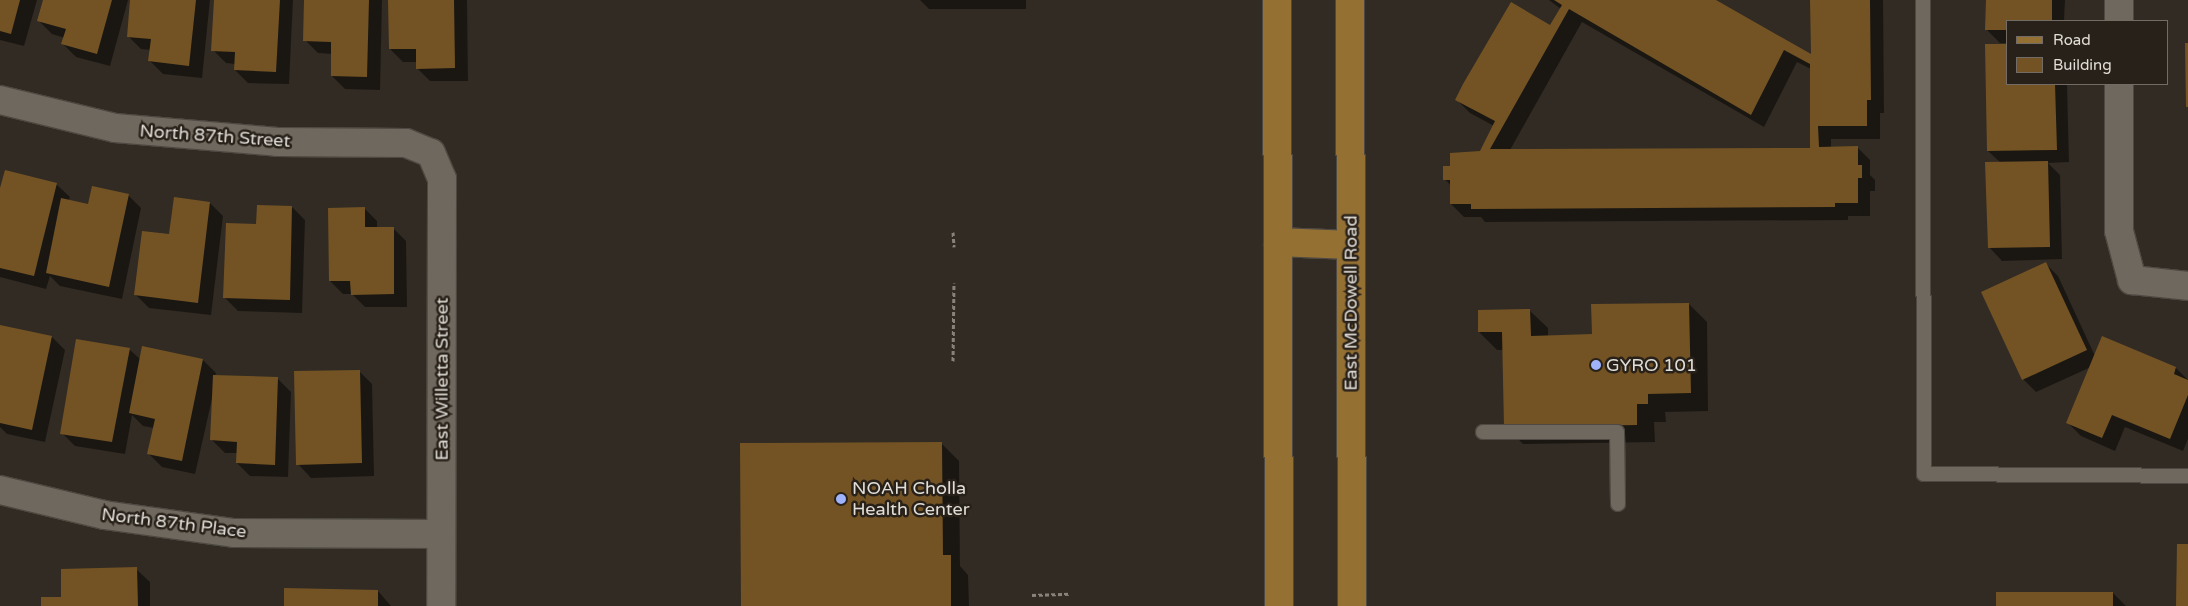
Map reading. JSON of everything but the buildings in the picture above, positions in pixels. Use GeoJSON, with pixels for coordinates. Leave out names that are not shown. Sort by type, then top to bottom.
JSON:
{"type":"FeatureCollection","features":[{"type":"Feature","properties":{"kind":"main road"},"geometry":{"type":"LineString","coordinates":[[1277,0],[1279,606]]}},
{"type":"Feature","properties":{"kind":"main road","name":"East McDowell Road"},"geometry":{"type":"LineString","coordinates":[[1350,0],[1352,606]]}},
{"type":"Feature","properties":{"kind":"main road"},"geometry":{"type":"LineString","coordinates":[[1278,242],[1350,245]]}},
{"type":"Feature","properties":{"kind":"street"},"geometry":{"type":"LineString","coordinates":[[2120,0],[2120,20]]}},
{"type":"Feature","properties":{"kind":"street"},"geometry":{"type":"LineString","coordinates":[[2120,85],[2120,232],[2132,280],[2188,286]]}},
{"type":"Feature","properties":{"kind":"street","name":"North 87th Street"},"geometry":{"type":"LineString","coordinates":[[0,100],[114,128],[277,142],[406,143],[432,153]]}},
{"type":"Feature","properties":{"kind":"street","name":"East Willetta Street"},"geometry":{"type":"LineString","coordinates":[[432,153],[442,179],[441,606]]}},
{"type":"Feature","properties":{"kind":"street","name":"North 87th Place"},"geometry":{"type":"LineString","coordinates":[[0,490],[104,514],[234,533],[441,534]]}},
{"type":"Feature","properties":{"kind":"lane"},"geometry":{"type":"LineString","coordinates":[[1923,0],[1924,474],[2188,476]]}},
{"type":"Feature","properties":{"kind":"lane"},"geometry":{"type":"LineString","coordinates":[[1483,432],[1617,432],[1618,504]]}},
{"type":"Feature","properties":{"kind":"path"},"geometry":{"type":"LineString","coordinates":[[953,232],[954,247]]}},
{"type":"Feature","properties":{"kind":"path"},"geometry":{"type":"LineString","coordinates":[[952,361],[954,283]]}},
{"type":"Feature","properties":{"kind":"path"},"geometry":{"type":"LineString","coordinates":[[1032,595],[1070,594]]}},
{"type":"Feature","properties":{"kind":"place","name":"GYRO 101"},"geometry":{"type":"Point","coordinates":[1596,365]}},
{"type":"Feature","properties":{"kind":"place","name":"NOAH Cholla Health Center"},"geometry":{"type":"Point","coordinates":[841,499]}}]}
